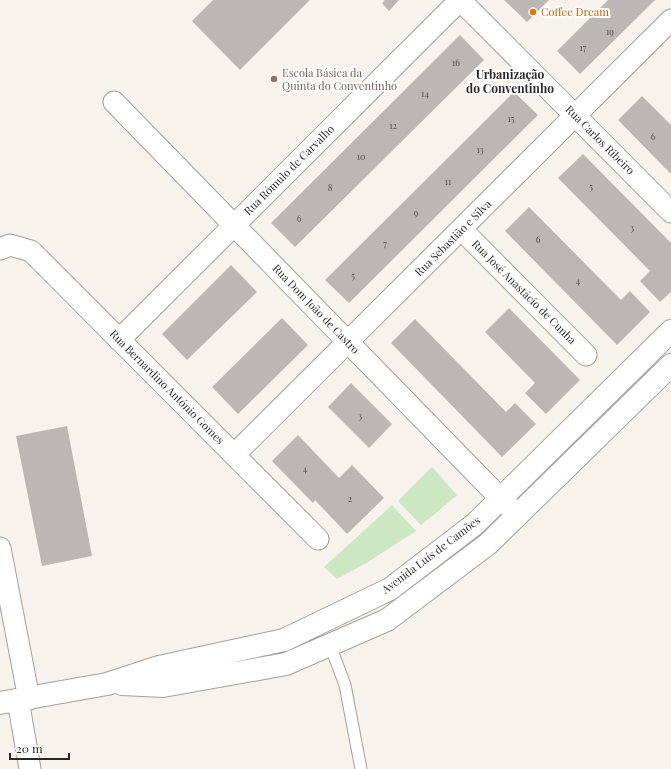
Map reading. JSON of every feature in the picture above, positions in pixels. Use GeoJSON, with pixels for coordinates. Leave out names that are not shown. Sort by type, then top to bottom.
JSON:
{"type":"FeatureCollection","features":[{"type":"Feature","properties":{"kind":"street","name":"Rua Carlos Ribeiro"},"geometry":{"type":"LineString","coordinates":[[460,0],[671,212]]}},
{"type":"Feature","properties":{"kind":"street","name":"Rua Rómulo de Carvalho"},"geometry":{"type":"LineString","coordinates":[[119,340],[460,0]]}},
{"type":"Feature","properties":{"kind":"street","name":"Rua Sebastião e Silva"},"geometry":{"type":"LineString","coordinates":[[234,455],[671,20]]}},
{"type":"Feature","properties":{"kind":"street","name":"Rua Dom João de Castro"},"geometry":{"type":"LineString","coordinates":[[114,102],[518,515]]}},
{"type":"Feature","properties":{"kind":"street","name":"Rua José Anastácio de Cunha"},"geometry":{"type":"LineString","coordinates":[[462,229],[586,355]]}},
{"type":"Feature","properties":{"kind":"street","name":"Rua Bernardino António Gomes"},"geometry":{"type":"LineString","coordinates":[[5,247],[31,251],[318,538]]}},
{"type":"Feature","properties":{"kind":"street","name":"Avenida Luís de Camões"},"geometry":{"type":"LineString","coordinates":[[16,701],[107,684],[159,667],[284,640],[390,589],[475,524],[671,331]]}},
{"type":"Feature","properties":{"kind":"street","name":"Avenida Luís de Camões"},"geometry":{"type":"LineString","coordinates":[[107,684],[163,686],[286,664],[387,620],[488,544],[671,365]]}},
{"type":"Feature","properties":{"kind":"street"},"geometry":{"type":"LineString","coordinates":[[0,548],[16,701],[30,769]]}},
{"type":"Feature","properties":{"kind":"lane"},"geometry":{"type":"LineString","coordinates":[[330,645],[346,684],[361,769]]}},
{"type":"Feature","properties":{"kind":"green space"},"geometry":{"type":"Polygon","coordinates":[[[432,467],[457,495],[421,525],[398,501],[432,467]]]}},
{"type":"Feature","properties":{"kind":"green space"},"geometry":{"type":"Polygon","coordinates":[[[392,505],[416,531],[368,562],[337,579],[324,567],[392,505]]]}},
{"type":"Feature","properties":{"kind":"building"},"geometry":{"type":"Polygon","coordinates":[[[213,0],[310,0],[240,70],[192,21],[213,0]]]}},
{"type":"Feature","properties":{"kind":"building"},"geometry":{"type":"Polygon","coordinates":[[[385,0],[399,0],[389,11],[382,3],[385,0]]]}},
{"type":"Feature","properties":{"kind":"building"},"geometry":{"type":"Polygon","coordinates":[[[504,0],[549,0],[527,22],[504,0]]]}},
{"type":"Feature","properties":{"kind":"building"},"geometry":{"type":"Polygon","coordinates":[[[608,0],[655,0],[580,74],[557,51],[608,0]]]}},
{"type":"Feature","properties":{"kind":"building"},"geometry":{"type":"Polygon","coordinates":[[[460,35],[484,60],[295,247],[271,223],[460,35]]]}},
{"type":"Feature","properties":{"kind":"building"},"geometry":{"type":"Polygon","coordinates":[[[514,92],[538,115],[349,303],[325,280],[514,92]]]}},
{"type":"Feature","properties":{"kind":"building"},"geometry":{"type":"Polygon","coordinates":[[[642,96],[671,125],[671,174],[618,120],[642,96]]]}},
{"type":"Feature","properties":{"kind":"building"},"geometry":{"type":"Polygon","coordinates":[[[583,154],[671,243],[671,292],[660,302],[640,281],[650,271],[558,178],[583,154]]]}},
{"type":"Feature","properties":{"kind":"building"},"geometry":{"type":"Polygon","coordinates":[[[529,207],[621,300],[630,291],[650,312],[617,345],[505,231],[529,207]]]}},
{"type":"Feature","properties":{"kind":"building"},"geometry":{"type":"Polygon","coordinates":[[[231,265],[257,292],[187,360],[162,334],[231,265]]]}},
{"type":"Feature","properties":{"kind":"building"},"geometry":{"type":"Polygon","coordinates":[[[509,308],[580,380],[546,414],[525,393],[535,383],[485,332],[509,308]]]}},
{"type":"Feature","properties":{"kind":"building"},"geometry":{"type":"Polygon","coordinates":[[[282,318],[308,345],[238,414],[212,387],[282,318]]]}},
{"type":"Feature","properties":{"kind":"building"},"geometry":{"type":"Polygon","coordinates":[[[415,319],[506,412],[515,403],[536,424],[502,457],[391,343],[415,319]]]}},
{"type":"Feature","properties":{"kind":"building"},"geometry":{"type":"Polygon","coordinates":[[[351,383],[392,424],[369,448],[328,407],[351,383]]]}},
{"type":"Feature","properties":{"kind":"building"},"geometry":{"type":"Polygon","coordinates":[[[67,426],[92,556],[42,566],[16,436],[67,426]]]}},
{"type":"Feature","properties":{"kind":"building"},"geometry":{"type":"Polygon","coordinates":[[[298,435],[339,478],[352,465],[384,498],[347,534],[315,500],[313,503],[272,461],[298,435]]]}},
{"type":"Feature","properties":{"kind":"place","name":"Coffee Dream"},"geometry":{"type":"Point","coordinates":[533,12]}},
{"type":"Feature","properties":{"kind":"place","name":"Escola Básica da Quinta do Conventinho"},"geometry":{"type":"Point","coordinates":[274,79]}},
{"type":"Feature","properties":{"kind":"district","name":"Urbanização do Conventinho"},"geometry":{"type":"Point","coordinates":[510,82]}}]}
